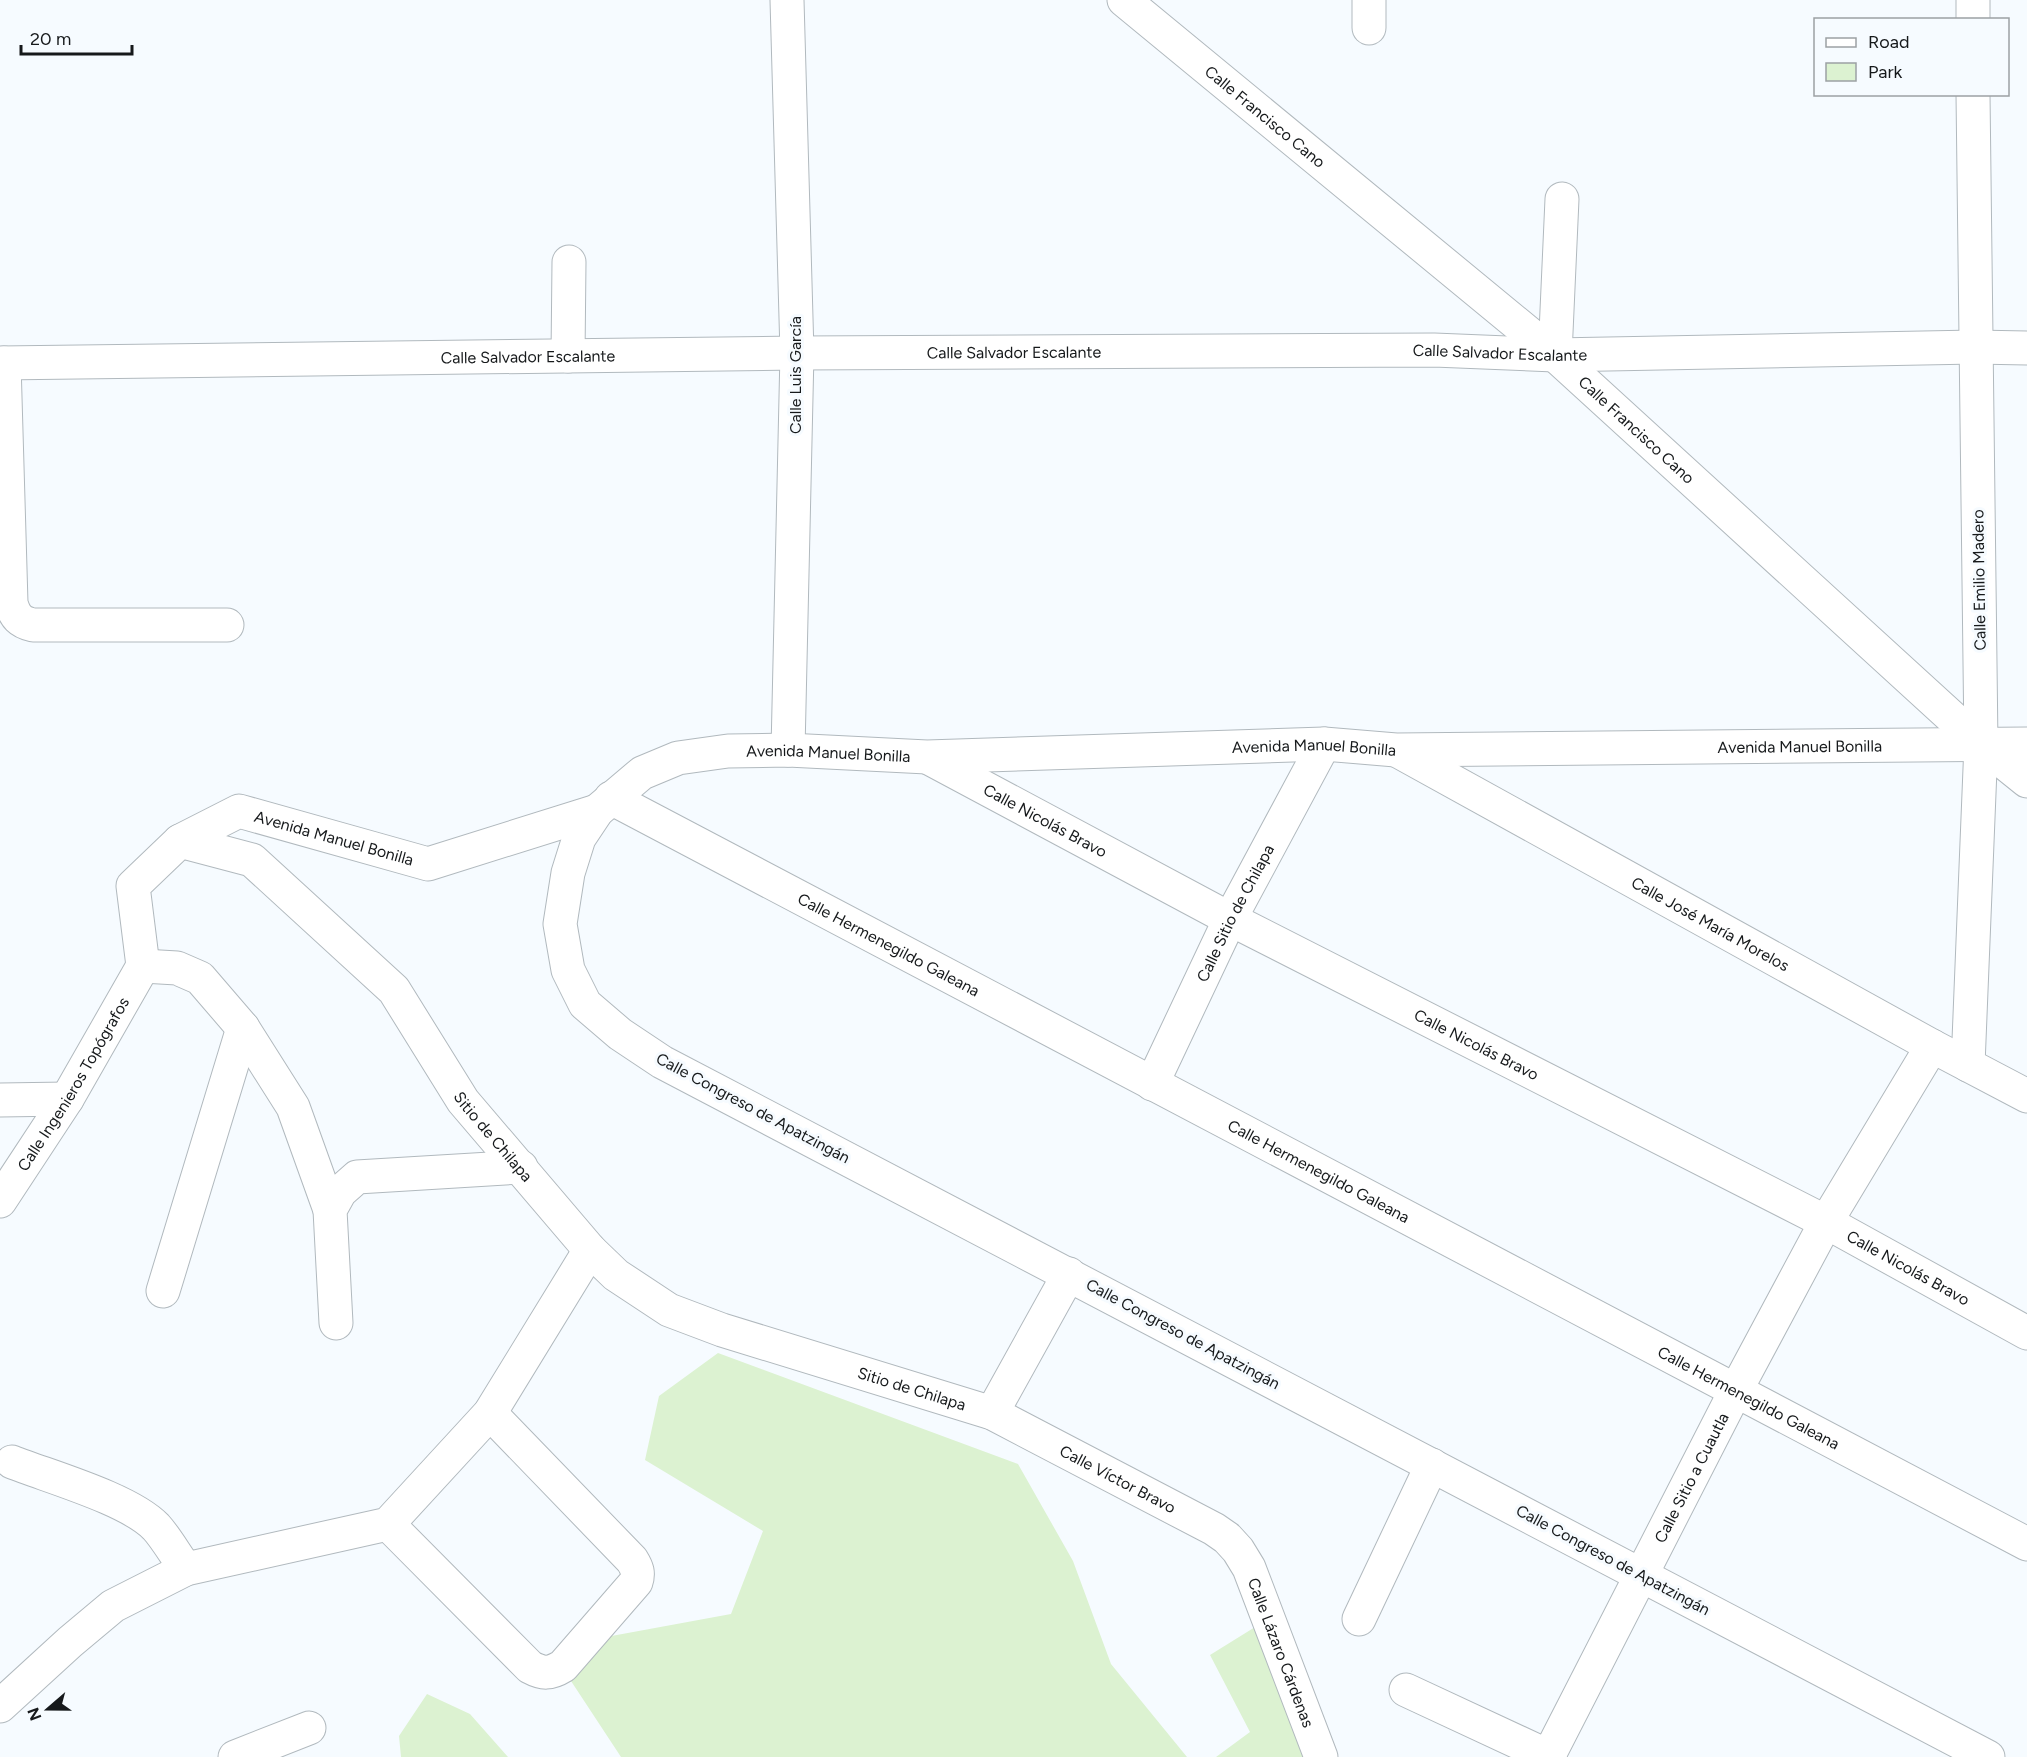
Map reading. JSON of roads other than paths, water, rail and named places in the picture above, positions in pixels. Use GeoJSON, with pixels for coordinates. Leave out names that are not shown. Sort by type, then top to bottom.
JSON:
{"type":"FeatureCollection","features":[{"type":"Feature","properties":{"kind":"street","name":"Calle Luis García"},"geometry":{"type":"LineString","coordinates":[[787,0],[797,353],[788,750]]}},
{"type":"Feature","properties":{"kind":"street","name":"Calle Francisco Cano"},"geometry":{"type":"LineString","coordinates":[[1124,0],[1555,355],[1981,744],[2027,781]]}},
{"type":"Feature","properties":{"kind":"street"},"geometry":{"type":"LineString","coordinates":[[1972,0],[1973,18]]}},
{"type":"Feature","properties":{"kind":"street","name":"Calle Emilio Madero"},"geometry":{"type":"LineString","coordinates":[[1968,1065],[1981,744],[1973,96]]}},
{"type":"Feature","properties":{"kind":"street"},"geometry":{"type":"LineString","coordinates":[[1555,355],[1562,199]]}},
{"type":"Feature","properties":{"kind":"street"},"geometry":{"type":"LineString","coordinates":[[568,356],[569,262]]}},
{"type":"Feature","properties":{"kind":"street","name":"Calle Salvador Escalante"},"geometry":{"type":"LineString","coordinates":[[2,363],[797,353],[1434,350],[1555,355],[2027,348]]}},
{"type":"Feature","properties":{"kind":"street"},"geometry":{"type":"LineString","coordinates":[[2,363],[14,615],[22,622],[33,625],[227,625]]}},
{"type":"Feature","properties":{"kind":"street","name":"Avenida Manuel Bonilla"},"geometry":{"type":"LineString","coordinates":[[180,840],[239,811],[428,864],[604,804],[642,773],[678,758],[728,751],[788,750],[927,757],[1324,744],[1396,750],[2027,744]]}},
{"type":"Feature","properties":{"kind":"street","name":"Calle Sitio de Chilapa"},"geometry":{"type":"LineString","coordinates":[[1152,1084],[1230,919],[1324,744]]}},
{"type":"Feature","properties":{"kind":"street","name":"Calle José María Morelos"},"geometry":{"type":"LineString","coordinates":[[1396,750],[1932,1046],[2027,1096]]}},
{"type":"Feature","properties":{"kind":"street","name":"Calle Nicolás Bravo"},"geometry":{"type":"LineString","coordinates":[[927,757],[1230,919],[1826,1222],[2027,1333]]}},
{"type":"Feature","properties":{"kind":"street","name":"Calle Hermenegildo Galeana"},"geometry":{"type":"LineString","coordinates":[[604,804],[1152,1084],[2027,1544]]}},
{"type":"Feature","properties":{"kind":"street","name":"Calle Congreso de Apatzingán"},"geometry":{"type":"LineString","coordinates":[[604,804],[579,838],[568,873],[560,924],[568,970],[585,1004],[620,1034],[662,1062],[1988,1757]]}},
{"type":"Feature","properties":{"kind":"street"},"geometry":{"type":"LineString","coordinates":[[180,840],[133,886],[143,966],[177,968],[200,978],[243,1028],[293,1107],[330,1210],[336,1323]]}},
{"type":"Feature","properties":{"kind":"street","name":"Sitio de Chilapa"},"geometry":{"type":"LineString","coordinates":[[180,840],[252,860],[394,990],[463,1101],[590,1250],[616,1275],[669,1310],[722,1330],[992,1413]]}},
{"type":"Feature","properties":{"kind":"street","name":"Calle Ingenieros Topógrafos"},"geometry":{"type":"LineString","coordinates":[[0,1200],[67,1099],[143,966]]}},
{"type":"Feature","properties":{"kind":"street"},"geometry":{"type":"LineString","coordinates":[[163,1291],[243,1028]]}},
{"type":"Feature","properties":{"kind":"street","name":"Calle Sitio a Cuautla"},"geometry":{"type":"LineString","coordinates":[[1549,1757],[1736,1390],[1826,1222],[1932,1046]]}},
{"type":"Feature","properties":{"kind":"street"},"geometry":{"type":"LineString","coordinates":[[0,1100],[67,1099]]}},
{"type":"Feature","properties":{"kind":"street"},"geometry":{"type":"LineString","coordinates":[[330,1210],[340,1192],[357,1177],[521,1167]]}},
{"type":"Feature","properties":{"kind":"street"},"geometry":{"type":"LineString","coordinates":[[0,1706],[113,1606],[186,1569],[388,1524],[490,1413],[590,1250]]}},
{"type":"Feature","properties":{"kind":"street"},"geometry":{"type":"LineString","coordinates":[[992,1413],[1070,1274]]}},
{"type":"Feature","properties":{"kind":"street"},"geometry":{"type":"LineString","coordinates":[[388,1524],[530,1667],[541,1673],[553,1672],[563,1666],[632,1588],[639,1575],[632,1560],[490,1413]]}},
{"type":"Feature","properties":{"kind":"street","name":"Calle Víctor Bravo"},"geometry":{"type":"LineString","coordinates":[[992,1413],[1214,1529],[1238,1550]]}},
{"type":"Feature","properties":{"kind":"street"},"geometry":{"type":"LineString","coordinates":[[12,1462],[116,1502],[136,1514],[156,1527],[186,1569]]}},
{"type":"Feature","properties":{"kind":"street"},"geometry":{"type":"LineString","coordinates":[[1359,1619],[1432,1465]]}},
{"type":"Feature","properties":{"kind":"street","name":"Calle Lázaro Cárdenas"},"geometry":{"type":"LineString","coordinates":[[1238,1550],[1252,1576],[1321,1757]]}},
{"type":"Feature","properties":{"kind":"street"},"geometry":{"type":"LineString","coordinates":[[1406,1690],[1549,1757]]}},
{"type":"Feature","properties":{"kind":"street"},"geometry":{"type":"LineString","coordinates":[[235,1757],[309,1728]]}}]}
